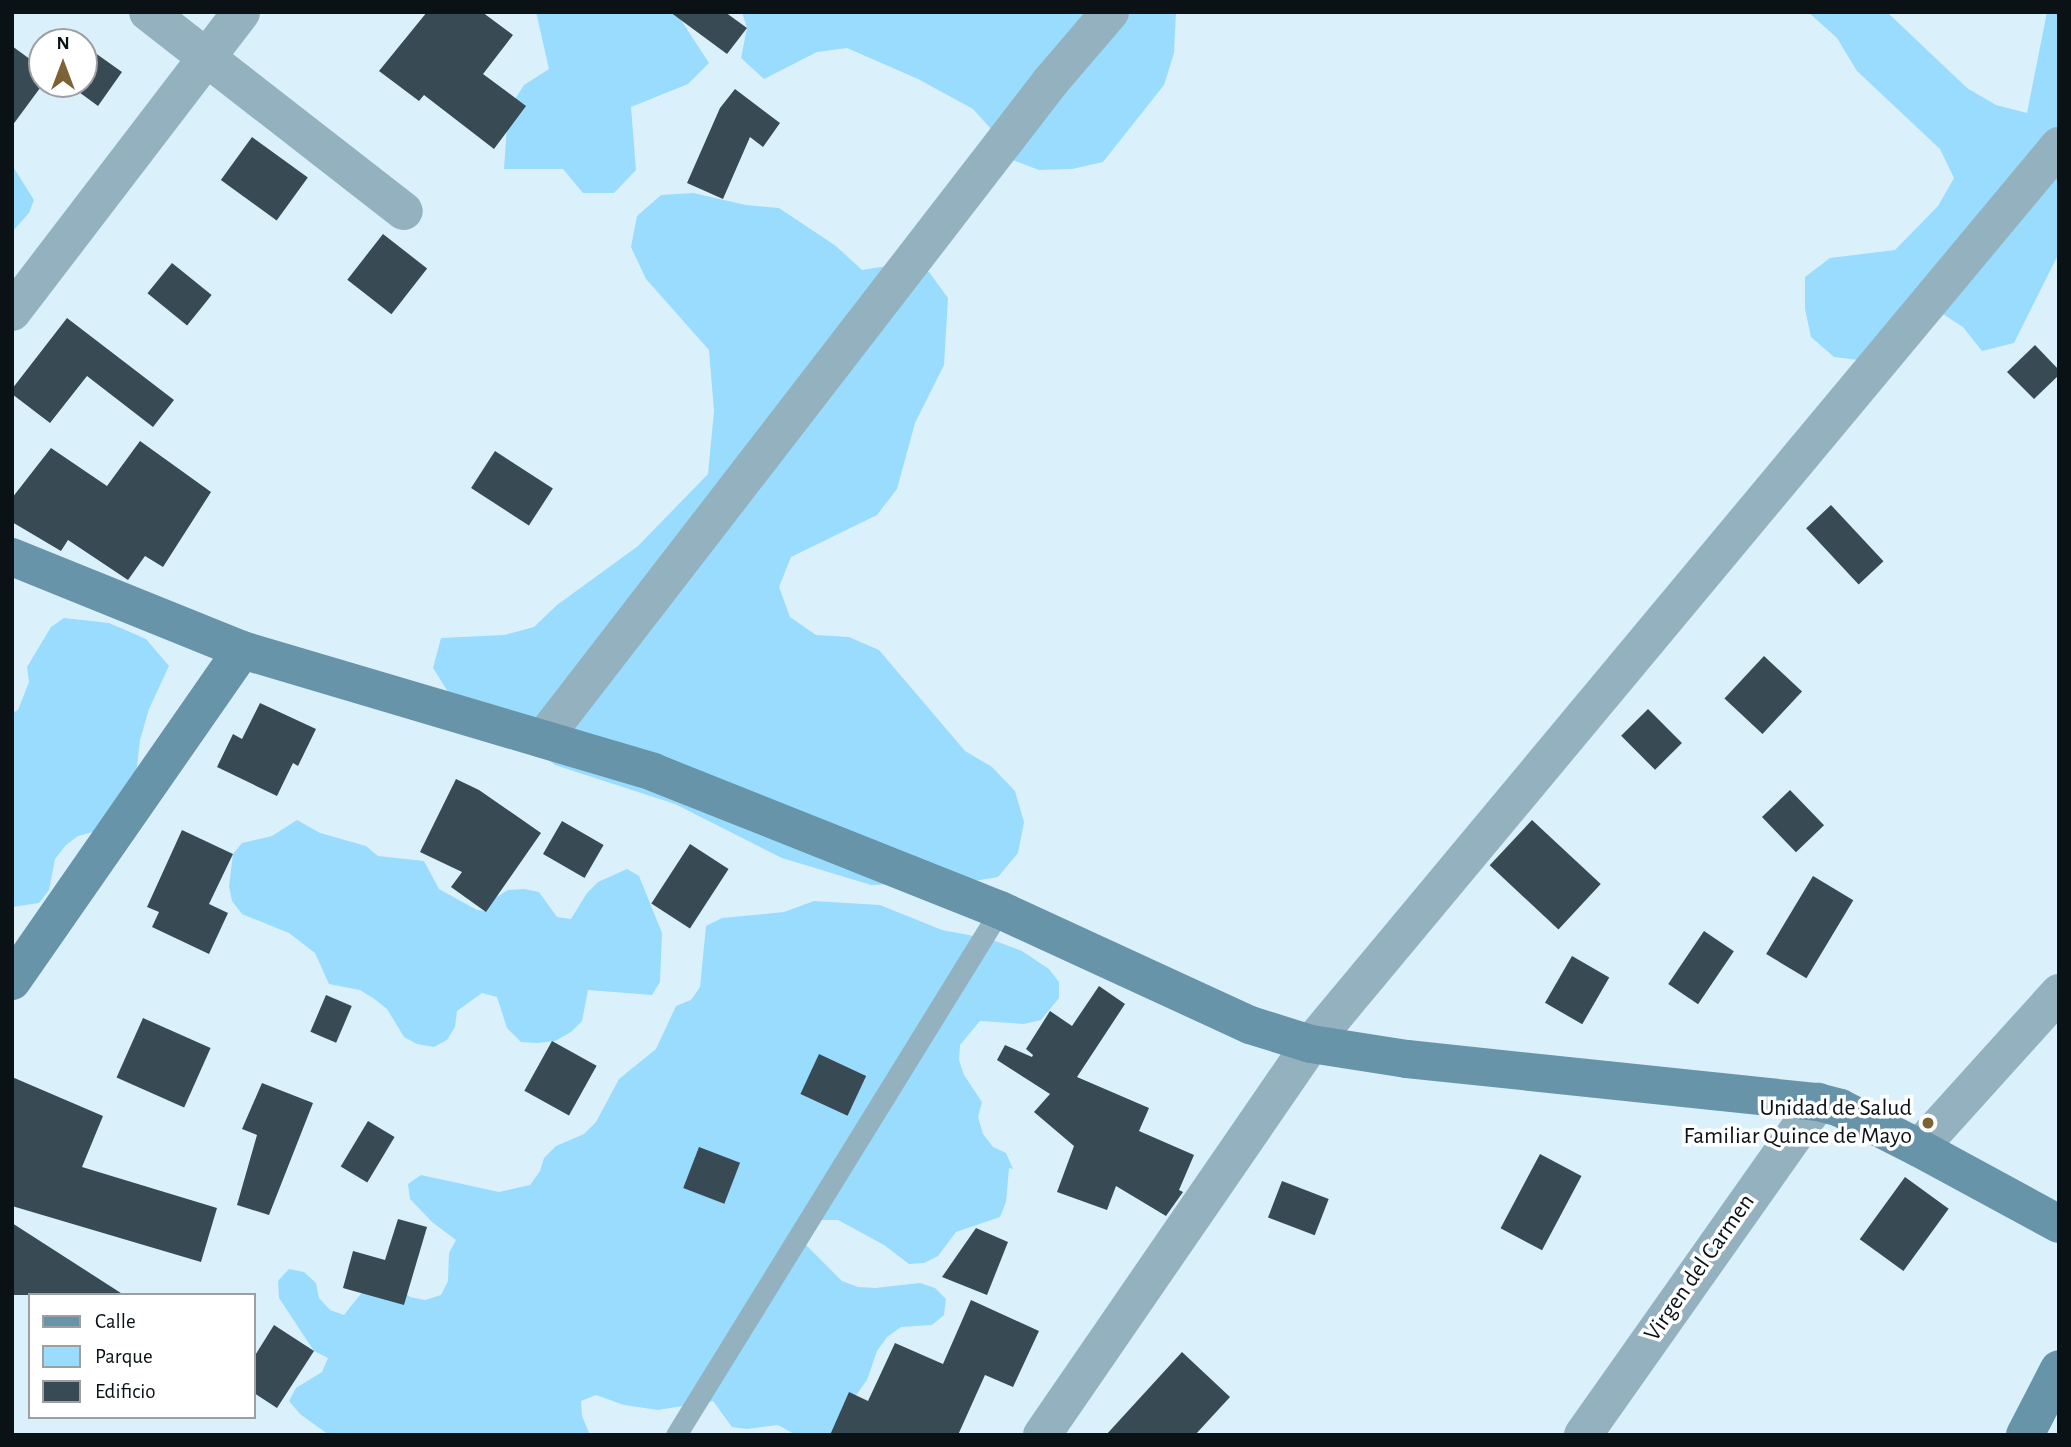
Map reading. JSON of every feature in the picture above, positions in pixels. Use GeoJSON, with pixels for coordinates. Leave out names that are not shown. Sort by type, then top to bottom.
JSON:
{"type":"FeatureCollection","features":[{"type":"Feature","properties":{"kind":"street"},"geometry":{"type":"LineString","coordinates":[[148,12],[404,211]]}},
{"type":"Feature","properties":{"kind":"street"},"geometry":{"type":"LineString","coordinates":[[12,312],[241,12]]}},
{"type":"Feature","properties":{"kind":"street"},"geometry":{"type":"LineString","coordinates":[[543,738],[1051,80],[1110,12]]}},
{"type":"Feature","properties":{"kind":"street"},"geometry":{"type":"LineString","coordinates":[[1042,1435],[1311,1044],[2059,146]]}},
{"type":"Feature","properties":{"kind":"street"},"geometry":{"type":"LineString","coordinates":[[12,558],[242,650],[653,772],[1000,910],[1250,1025],[1311,1044],[1406,1059],[1818,1102],[1840,1108],[2059,1224]]}},
{"type":"Feature","properties":{"kind":"street"},"geometry":{"type":"LineString","coordinates":[[12,981],[242,650]]}},
{"type":"Feature","properties":{"kind":"street"},"geometry":{"type":"LineString","coordinates":[[1919,1148],[2059,993]]}},
{"type":"Feature","properties":{"kind":"street","name":"Virgen del Carmen"},"geometry":{"type":"LineString","coordinates":[[1583,1435],[1818,1102]]}},
{"type":"Feature","properties":{"kind":"street"},"geometry":{"type":"LineString","coordinates":[[2036,1431],[2059,1369]]}},
{"type":"Feature","properties":{"kind":"lane"},"geometry":{"type":"LineString","coordinates":[[676,1435],[1000,910]]}},
{"type":"Feature","properties":{"kind":"green space"},"geometry":{"type":"Polygon","coordinates":[[[536,12],[680,12],[681,20],[709,63],[688,84],[631,107],[636,170],[614,193],[583,193],[563,169],[504,169],[508,110],[524,85],[549,69],[536,12]]]}},
{"type":"Feature","properties":{"kind":"green space"},"geometry":{"type":"Polygon","coordinates":[[[742,12],[1176,12],[1174,53],[1164,85],[1103,162],[1072,169],[1039,170],[1010,159],[992,130],[973,109],[918,79],[847,48],[817,52],[764,79],[741,58],[747,28],[742,12]]]}},
{"type":"Feature","properties":{"kind":"green space"},"geometry":{"type":"Polygon","coordinates":[[[1808,12],[1887,12],[1967,88],[1996,105],[2027,113],[2047,12],[2059,12],[2059,253],[2014,343],[1982,351],[1963,327],[1935,309],[1866,361],[1834,357],[1811,337],[1805,309],[1805,277],[1830,258],[1895,250],[1938,206],[1954,178],[1940,149],[1857,71],[1837,38],[1808,12]]]}},
{"type":"Feature","properties":{"kind":"green space"},"geometry":{"type":"Polygon","coordinates":[[[12,165],[34,200],[29,213],[12,232],[12,165]]]}},
{"type":"Feature","properties":{"kind":"green space"},"geometry":{"type":"Polygon","coordinates":[[[693,193],[746,205],[779,208],[836,246],[862,270],[893,265],[929,272],[948,298],[944,365],[915,423],[897,489],[877,515],[791,557],[779,587],[790,617],[816,635],[849,637],[879,650],[965,751],[992,767],[1015,791],[1024,822],[1018,853],[998,877],[968,882],[871,885],[782,858],[675,804],[555,765],[530,745],[450,695],[433,668],[441,638],[504,635],[534,627],[557,605],[638,546],[708,474],[714,411],[709,350],[646,279],[631,247],[637,216],[661,195],[693,193]]]}},
{"type":"Feature","properties":{"kind":"green space"},"geometry":{"type":"Polygon","coordinates":[[[64,618],[109,623],[146,639],[169,666],[149,709],[140,740],[135,784],[93,832],[78,836],[66,845],[55,859],[49,890],[39,903],[12,907],[12,713],[18,710],[29,682],[27,667],[51,627],[64,618]]]}},
{"type":"Feature","properties":{"kind":"green space"},"geometry":{"type":"Polygon","coordinates":[[[297,820],[320,833],[366,846],[378,856],[424,861],[439,889],[477,910],[486,911],[495,898],[508,890],[524,889],[539,892],[557,917],[571,919],[587,893],[598,882],[627,869],[639,876],[662,933],[660,982],[652,995],[588,990],[582,1021],[571,1032],[555,1041],[537,1043],[521,1042],[507,1028],[497,997],[482,993],[457,1011],[455,1027],[447,1040],[434,1047],[417,1044],[404,1037],[387,1009],[373,998],[360,990],[329,984],[315,953],[289,933],[242,914],[232,901],[229,886],[233,854],[242,843],[272,836],[297,820]]]}},
{"type":"Feature","properties":{"kind":"green space"},"geometry":{"type":"Polygon","coordinates":[[[814,901],[880,905],[942,930],[990,939],[1022,951],[1049,969],[1059,982],[1059,998],[1041,1020],[1024,1024],[980,1021],[960,1045],[959,1060],[964,1075],[982,1102],[978,1117],[983,1134],[993,1147],[1006,1153],[1013,1169],[1009,1168],[1006,1202],[1000,1217],[956,1232],[938,1256],[924,1263],[909,1264],[884,1245],[838,1220],[822,1220],[806,1227],[804,1243],[842,1281],[858,1287],[875,1288],[920,1283],[935,1288],[946,1299],[944,1315],[932,1325],[901,1327],[887,1337],[877,1351],[867,1380],[849,1405],[836,1435],[796,1435],[778,1425],[747,1429],[732,1427],[713,1401],[658,1410],[624,1405],[596,1395],[581,1401],[582,1416],[590,1435],[329,1435],[300,1414],[289,1401],[296,1388],[322,1372],[328,1358],[314,1351],[279,1298],[278,1281],[289,1269],[304,1272],[316,1283],[319,1298],[330,1310],[344,1315],[364,1290],[397,1287],[410,1297],[425,1300],[441,1295],[448,1281],[449,1253],[456,1240],[432,1222],[410,1199],[408,1184],[421,1175],[499,1192],[530,1185],[540,1171],[544,1158],[556,1146],[584,1134],[596,1122],[619,1079],[656,1049],[676,1006],[691,1000],[700,987],[706,926],[722,918],[784,912],[814,901]]]}},
{"type":"Feature","properties":{"kind":"building"},"geometry":{"type":"Polygon","coordinates":[[[427,12],[482,12],[513,35],[483,74],[526,106],[494,149],[424,95],[419,101],[379,71],[427,12]]]}},
{"type":"Feature","properties":{"kind":"building"},"geometry":{"type":"Polygon","coordinates":[[[670,12],[725,12],[747,28],[727,54],[670,12]]]}},
{"type":"Feature","properties":{"kind":"building"},"geometry":{"type":"Polygon","coordinates":[[[12,46],[28,58],[28,98],[33,98],[12,126],[12,46]]]}},
{"type":"Feature","properties":{"kind":"building"},"geometry":{"type":"Polygon","coordinates":[[[98,55],[122,72],[98,106],[87,98],[98,98],[98,55]]]}},
{"type":"Feature","properties":{"kind":"building"},"geometry":{"type":"Polygon","coordinates":[[[735,89],[780,123],[763,147],[750,137],[723,199],[687,183],[720,108],[735,89]]]}},
{"type":"Feature","properties":{"kind":"building"},"geometry":{"type":"Polygon","coordinates":[[[252,137],[308,178],[277,220],[221,180],[252,137]]]}},
{"type":"Feature","properties":{"kind":"building"},"geometry":{"type":"Polygon","coordinates":[[[383,234],[427,268],[391,314],[347,280],[383,234]]]}},
{"type":"Feature","properties":{"kind":"building"},"geometry":{"type":"Polygon","coordinates":[[[172,263],[212,295],[187,325],[147,293],[172,263]]]}},
{"type":"Feature","properties":{"kind":"building"},"geometry":{"type":"Polygon","coordinates":[[[67,318],[174,400],[153,427],[87,376],[50,423],[12,394],[12,389],[67,318]]]}},
{"type":"Feature","properties":{"kind":"building"},"geometry":{"type":"Polygon","coordinates":[[[2035,345],[2059,370],[2059,375],[2034,399],[2007,372],[2035,345]]]}},
{"type":"Feature","properties":{"kind":"building"},"geometry":{"type":"Polygon","coordinates":[[[140,441],[211,492],[163,567],[145,556],[128,580],[68,540],[61,551],[12,522],[12,498],[51,448],[107,486],[140,441]]]}},
{"type":"Feature","properties":{"kind":"building"},"geometry":{"type":"Polygon","coordinates":[[[495,451],[553,489],[529,525],[471,488],[495,451]]]}},
{"type":"Feature","properties":{"kind":"building"},"geometry":{"type":"Polygon","coordinates":[[[1831,505],[1884,561],[1859,585],[1806,528],[1831,505]]]}},
{"type":"Feature","properties":{"kind":"building"},"geometry":{"type":"Polygon","coordinates":[[[1764,656],[1802,691],[1762,734],[1724,698],[1764,656]]]}},
{"type":"Feature","properties":{"kind":"building"},"geometry":{"type":"Polygon","coordinates":[[[260,703],[316,729],[298,766],[293,763],[277,796],[217,767],[233,734],[242,739],[260,703]]]}},
{"type":"Feature","properties":{"kind":"building"},"geometry":{"type":"Polygon","coordinates":[[[1648,709],[1682,743],[1655,770],[1621,736],[1648,709]]]}},
{"type":"Feature","properties":{"kind":"building"},"geometry":{"type":"Polygon","coordinates":[[[456,779],[479,790],[541,833],[486,912],[451,887],[462,872],[420,852],[456,779]]]}},
{"type":"Feature","properties":{"kind":"building"},"geometry":{"type":"Polygon","coordinates":[[[1790,790],[1824,825],[1796,852],[1762,817],[1790,790]]]}},
{"type":"Feature","properties":{"kind":"building"},"geometry":{"type":"Polygon","coordinates":[[[1532,820],[1601,884],[1558,929],[1490,865],[1532,820]]]}},
{"type":"Feature","properties":{"kind":"building"},"geometry":{"type":"Polygon","coordinates":[[[562,821],[604,845],[585,878],[543,854],[562,821]]]}},
{"type":"Feature","properties":{"kind":"building"},"geometry":{"type":"Polygon","coordinates":[[[182,830],[233,854],[209,904],[228,913],[209,954],[152,927],[159,912],[147,907],[182,830]]]}},
{"type":"Feature","properties":{"kind":"building"},"geometry":{"type":"Polygon","coordinates":[[[690,844],[729,869],[690,929],[651,904],[690,844]]]}},
{"type":"Feature","properties":{"kind":"building"},"geometry":{"type":"Polygon","coordinates":[[[1813,876],[1853,900],[1806,978],[1766,954],[1813,876]]]}},
{"type":"Feature","properties":{"kind":"building"},"geometry":{"type":"Polygon","coordinates":[[[1704,931],[1734,951],[1698,1004],[1668,984],[1704,931]]]}},
{"type":"Feature","properties":{"kind":"building"},"geometry":{"type":"Polygon","coordinates":[[[1572,956],[1609,978],[1582,1024],[1545,1003],[1572,956]]]}},
{"type":"Feature","properties":{"kind":"building"},"geometry":{"type":"Polygon","coordinates":[[[1099,986],[1125,1004],[1077,1077],[1149,1108],[1139,1131],[1194,1155],[1179,1190],[1183,1192],[1166,1216],[1116,1186],[1107,1210],[1057,1192],[1074,1146],[1034,1112],[1050,1094],[997,1060],[1005,1045],[1032,1057],[1026,1049],[1050,1011],[1072,1026],[1099,986]]]}},
{"type":"Feature","properties":{"kind":"building"},"geometry":{"type":"Polygon","coordinates":[[[326,995],[352,1006],[336,1043],[310,1032],[326,995]]]}},
{"type":"Feature","properties":{"kind":"building"},"geometry":{"type":"Polygon","coordinates":[[[143,1018],[211,1048],[184,1107],[117,1077],[143,1018]]]}},
{"type":"Feature","properties":{"kind":"building"},"geometry":{"type":"Polygon","coordinates":[[[552,1041],[597,1066],[569,1116],[524,1091],[552,1041]]]}},
{"type":"Feature","properties":{"kind":"building"},"geometry":{"type":"Polygon","coordinates":[[[819,1054],[866,1076],[848,1116],[800,1094],[819,1054]]]}},
{"type":"Feature","properties":{"kind":"building"},"geometry":{"type":"Polygon","coordinates":[[[12,1077],[103,1116],[82,1167],[217,1208],[201,1262],[12,1206],[12,1077]]]}},
{"type":"Feature","properties":{"kind":"building"},"geometry":{"type":"Polygon","coordinates":[[[262,1083],[313,1103],[269,1215],[237,1205],[257,1135],[242,1129],[262,1083]]]}},
{"type":"Feature","properties":{"kind":"building"},"geometry":{"type":"Polygon","coordinates":[[[368,1121],[395,1137],[367,1182],[341,1166],[368,1121]]]}},
{"type":"Feature","properties":{"kind":"building"},"geometry":{"type":"Polygon","coordinates":[[[699,1147],[740,1163],[724,1204],[683,1188],[699,1147]]]}},
{"type":"Feature","properties":{"kind":"building"},"geometry":{"type":"Polygon","coordinates":[[[1540,1154],[1581,1176],[1542,1250],[1501,1228],[1540,1154]]]}},
{"type":"Feature","properties":{"kind":"building"},"geometry":{"type":"Polygon","coordinates":[[[1905,1177],[1949,1209],[1903,1271],[1860,1239],[1905,1177]]]}},
{"type":"Feature","properties":{"kind":"building"},"geometry":{"type":"Polygon","coordinates":[[[1282,1181],[1329,1199],[1315,1235],[1268,1217],[1282,1181]]]}},
{"type":"Feature","properties":{"kind":"building"},"geometry":{"type":"Polygon","coordinates":[[[398,1219],[427,1227],[404,1305],[343,1288],[353,1251],[385,1260],[398,1219]]]}},
{"type":"Feature","properties":{"kind":"building"},"geometry":{"type":"Polygon","coordinates":[[[12,1223],[121,1293],[28,1293],[12,1295],[12,1223]]]}},
{"type":"Feature","properties":{"kind":"building"},"geometry":{"type":"Polygon","coordinates":[[[976,1228],[1008,1242],[987,1295],[942,1277],[976,1228]]]}},
{"type":"Feature","properties":{"kind":"building"},"geometry":{"type":"Polygon","coordinates":[[[971,1300],[1039,1331],[1013,1387],[985,1375],[958,1435],[830,1435],[849,1392],[868,1401],[895,1343],[943,1364],[971,1300]]]}},
{"type":"Feature","properties":{"kind":"building"},"geometry":{"type":"Polygon","coordinates":[[[274,1325],[314,1351],[277,1408],[256,1394],[256,1354],[274,1325]]]}},
{"type":"Feature","properties":{"kind":"building"},"geometry":{"type":"Polygon","coordinates":[[[1182,1352],[1230,1397],[1195,1435],[1106,1435],[1182,1352]]]}},
{"type":"Feature","properties":{"kind":"place","name":"Unidad de Salud Familiar Quince de Mayo"},"geometry":{"type":"Point","coordinates":[1928,1123]}}]}
